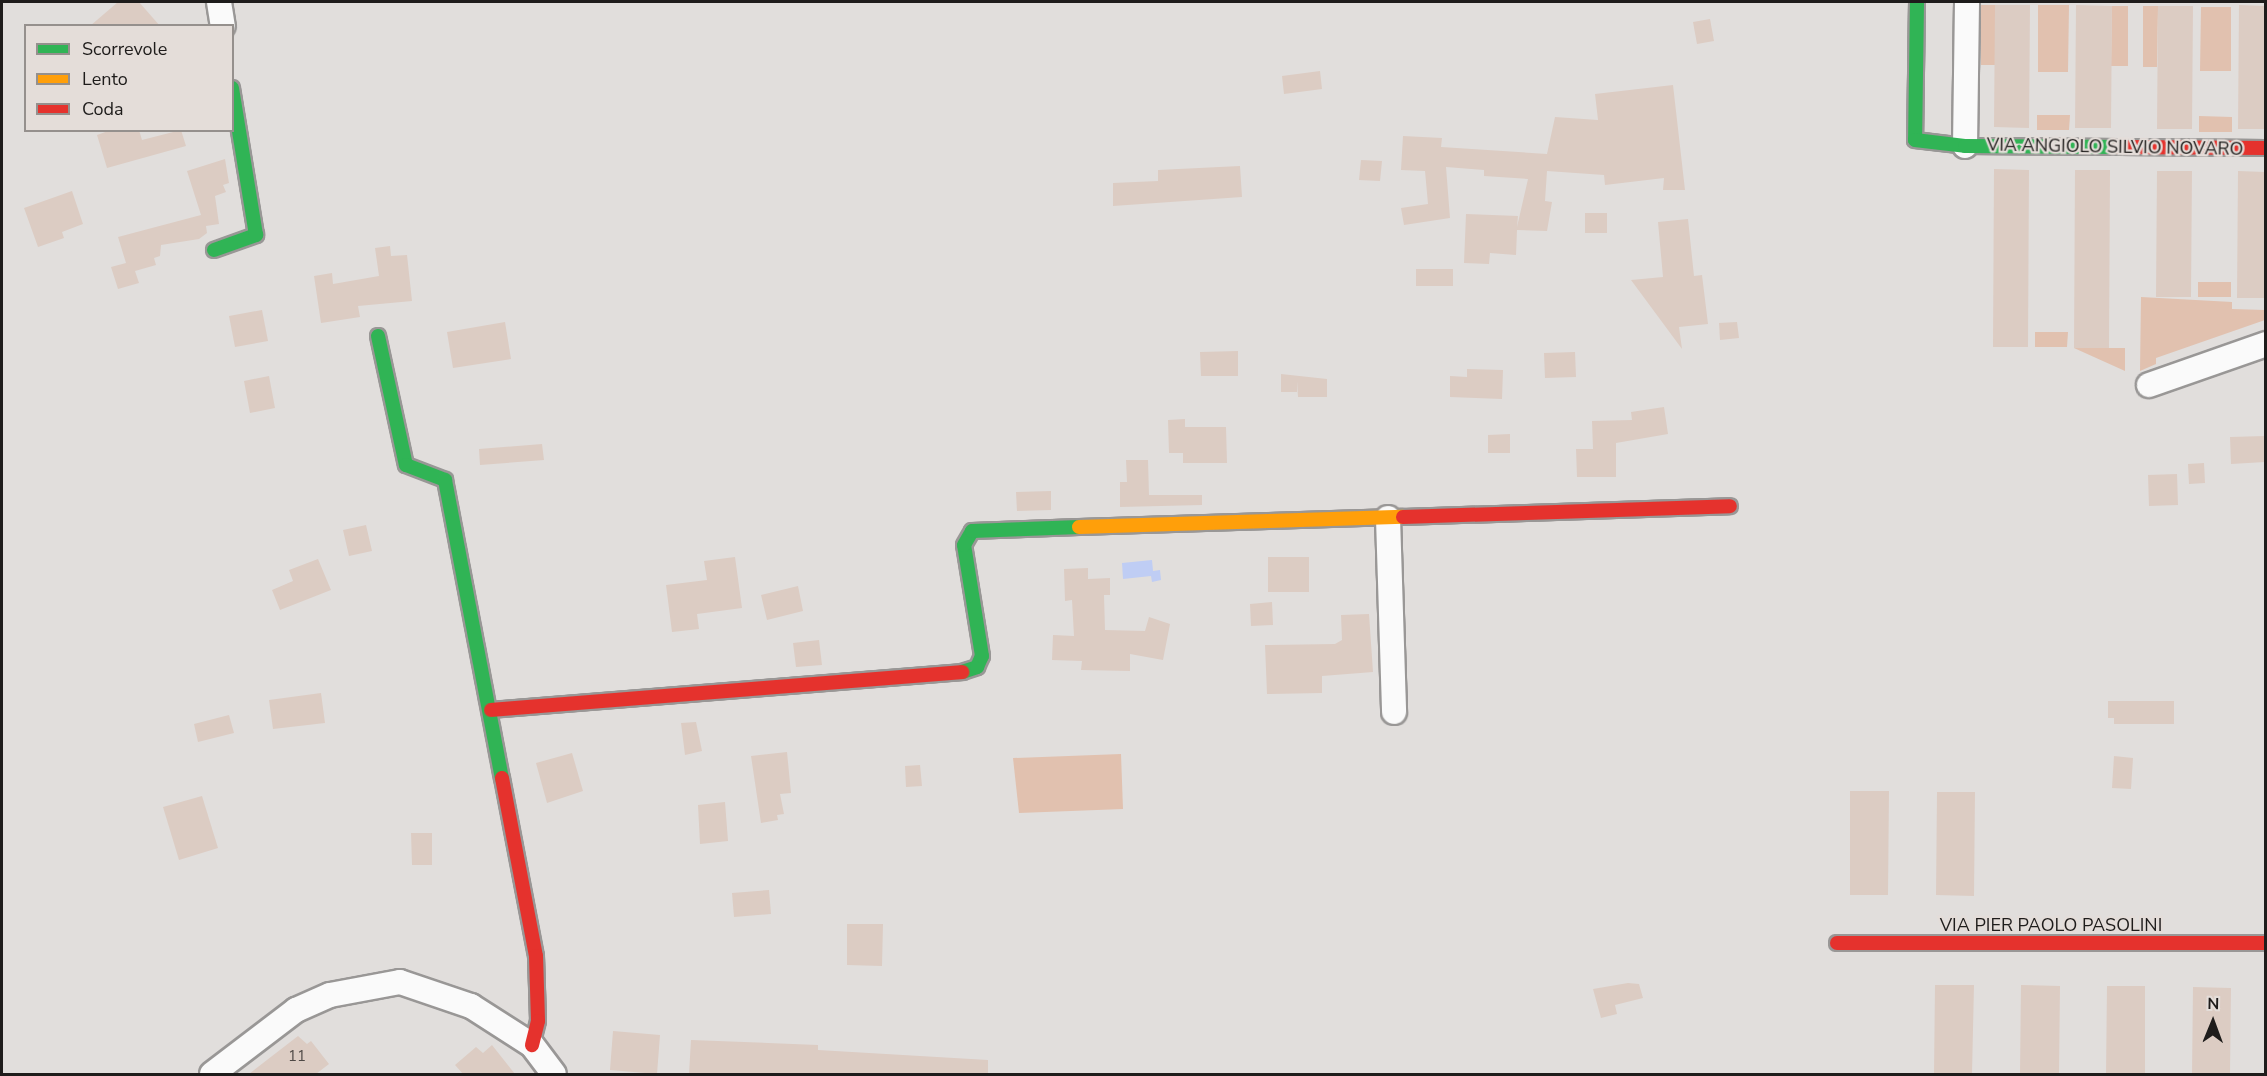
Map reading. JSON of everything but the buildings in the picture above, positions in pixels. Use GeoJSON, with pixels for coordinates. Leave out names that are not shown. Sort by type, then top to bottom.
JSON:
{"type":"FeatureCollection","features":[{"type":"Feature","properties":{"kind":"street"},"geometry":{"type":"LineString","coordinates":[[219,2],[223,24]]}},
{"type":"Feature","properties":{"kind":"street","name":"VIA ANGIOLO SILVIO NOVARO"},"geometry":{"type":"LineString","coordinates":[[1917,2],[1915,140],[1965,146],[2265,148]]}},
{"type":"Feature","properties":{"kind":"street","name":"VIA ANGIOLO SILVIO NOVARO"},"geometry":{"type":"LineString","coordinates":[[1965,146],[1966,2]]}},
{"type":"Feature","properties":{"kind":"street"},"geometry":{"type":"LineString","coordinates":[[214,250],[256,235],[234,100]]}},
{"type":"Feature","properties":{"kind":"street"},"geometry":{"type":"LineString","coordinates":[[378,336],[406,465],[445,480],[491,710],[536,956],[538,1021],[532,1045]]}},
{"type":"Feature","properties":{"kind":"street"},"geometry":{"type":"LineString","coordinates":[[2149,386],[2265,344]]}},
{"type":"Feature","properties":{"kind":"street"},"geometry":{"type":"LineString","coordinates":[[491,710],[966,672],[977,667],[982,656],[964,545],[972,531],[1730,506]]}},
{"type":"Feature","properties":{"kind":"street"},"geometry":{"type":"LineString","coordinates":[[1388,518],[1394,712]]}},
{"type":"Feature","properties":{"kind":"street","name":"VIA PIER PAOLO PASOLINI"},"geometry":{"type":"LineString","coordinates":[[1837,943],[2265,943]]}},
{"type":"Feature","properties":{"kind":"street"},"geometry":{"type":"LineString","coordinates":[[212,1074],[296,1010],[330,995],[399,982],[471,1006],[532,1045],[554,1074]]}},
{"type":"Feature","properties":{"kind":"shaded area"},"geometry":{"type":"Polygon","coordinates":[[[1981,5],[1995,5],[1995,65],[1981,65],[1981,5]]]}},
{"type":"Feature","properties":{"kind":"shaded area"},"geometry":{"type":"Polygon","coordinates":[[[2038,5],[2069,5],[2068,72],[2038,72],[2038,5]]]}},
{"type":"Feature","properties":{"kind":"shaded area"},"geometry":{"type":"Polygon","coordinates":[[[2112,6],[2128,6],[2128,66],[2111,66],[2112,6]]]}},
{"type":"Feature","properties":{"kind":"shaded area"},"geometry":{"type":"Polygon","coordinates":[[[2143,6],[2158,6],[2157,67],[2143,67],[2143,6]]]}},
{"type":"Feature","properties":{"kind":"shaded area"},"geometry":{"type":"Polygon","coordinates":[[[2201,7],[2231,7],[2231,71],[2200,71],[2201,7]]]}},
{"type":"Feature","properties":{"kind":"shaded area"},"geometry":{"type":"Polygon","coordinates":[[[2037,115],[2070,115],[2069,130],[2037,130],[2037,115]]]}},
{"type":"Feature","properties":{"kind":"shaded area"},"geometry":{"type":"Polygon","coordinates":[[[2199,116],[2232,117],[2232,132],[2199,132],[2199,116]]]}},
{"type":"Feature","properties":{"kind":"shaded area"},"geometry":{"type":"Polygon","coordinates":[[[2198,282],[2231,282],[2231,297],[2198,297],[2198,282]]]}},
{"type":"Feature","properties":{"kind":"shaded area"},"geometry":{"type":"Polygon","coordinates":[[[2141,297],[2232,302],[2232,309],[2265,310],[2265,320],[2156,358],[2156,364],[2140,371],[2141,297]]]}},
{"type":"Feature","properties":{"kind":"shaded area"},"geometry":{"type":"Polygon","coordinates":[[[2035,332],[2068,332],[2067,347],[2035,347],[2035,332]]]}},
{"type":"Feature","properties":{"kind":"shaded area"},"geometry":{"type":"Polygon","coordinates":[[[2074,348],[2125,348],[2125,371],[2074,348]]]}},
{"type":"Feature","properties":{"kind":"shaded area"},"geometry":{"type":"Polygon","coordinates":[[[1121,754],[1123,809],[1019,813],[1013,758],[1121,754]]]}},
{"type":"Feature","properties":{"kind":"water"},"geometry":{"type":"Polygon","coordinates":[[[1152,560],[1153,571],[1160,570],[1161,580],[1152,582],[1151,576],[1123,579],[1122,563],[1152,560]]]}},
{"type":"Feature","properties":{"kind":"traffic: fast"},"geometry":{"type":"LineString","coordinates":[[1917,2],[1915,140],[1965,146],[2119,147]]}},
{"type":"Feature","properties":{"kind":"traffic: fast"},"geometry":{"type":"LineString","coordinates":[[214,250],[256,235],[234,100]]}},
{"type":"Feature","properties":{"kind":"traffic: fast"},"geometry":{"type":"LineString","coordinates":[[378,336],[406,465],[445,480],[502,778]]}},
{"type":"Feature","properties":{"kind":"traffic: fast"},"geometry":{"type":"LineString","coordinates":[[962,672],[977,667],[982,656],[964,545],[972,531],[1079,527]]}},
{"type":"Feature","properties":{"kind":"traffic: slow"},"geometry":{"type":"LineString","coordinates":[[1079,527],[1403,517]]}},
{"type":"Feature","properties":{"kind":"traffic: jam"},"geometry":{"type":"LineString","coordinates":[[2119,147],[2266,148]]}},
{"type":"Feature","properties":{"kind":"traffic: jam"},"geometry":{"type":"LineString","coordinates":[[1403,517],[1730,506]]}},
{"type":"Feature","properties":{"kind":"traffic: jam"},"geometry":{"type":"LineString","coordinates":[[491,710],[962,672]]}},
{"type":"Feature","properties":{"kind":"traffic: jam"},"geometry":{"type":"LineString","coordinates":[[502,778],[536,956],[538,1021],[532,1045]]}},
{"type":"Feature","properties":{"kind":"traffic: jam"},"geometry":{"type":"LineString","coordinates":[[1837,943],[2266,943]]}}]}
